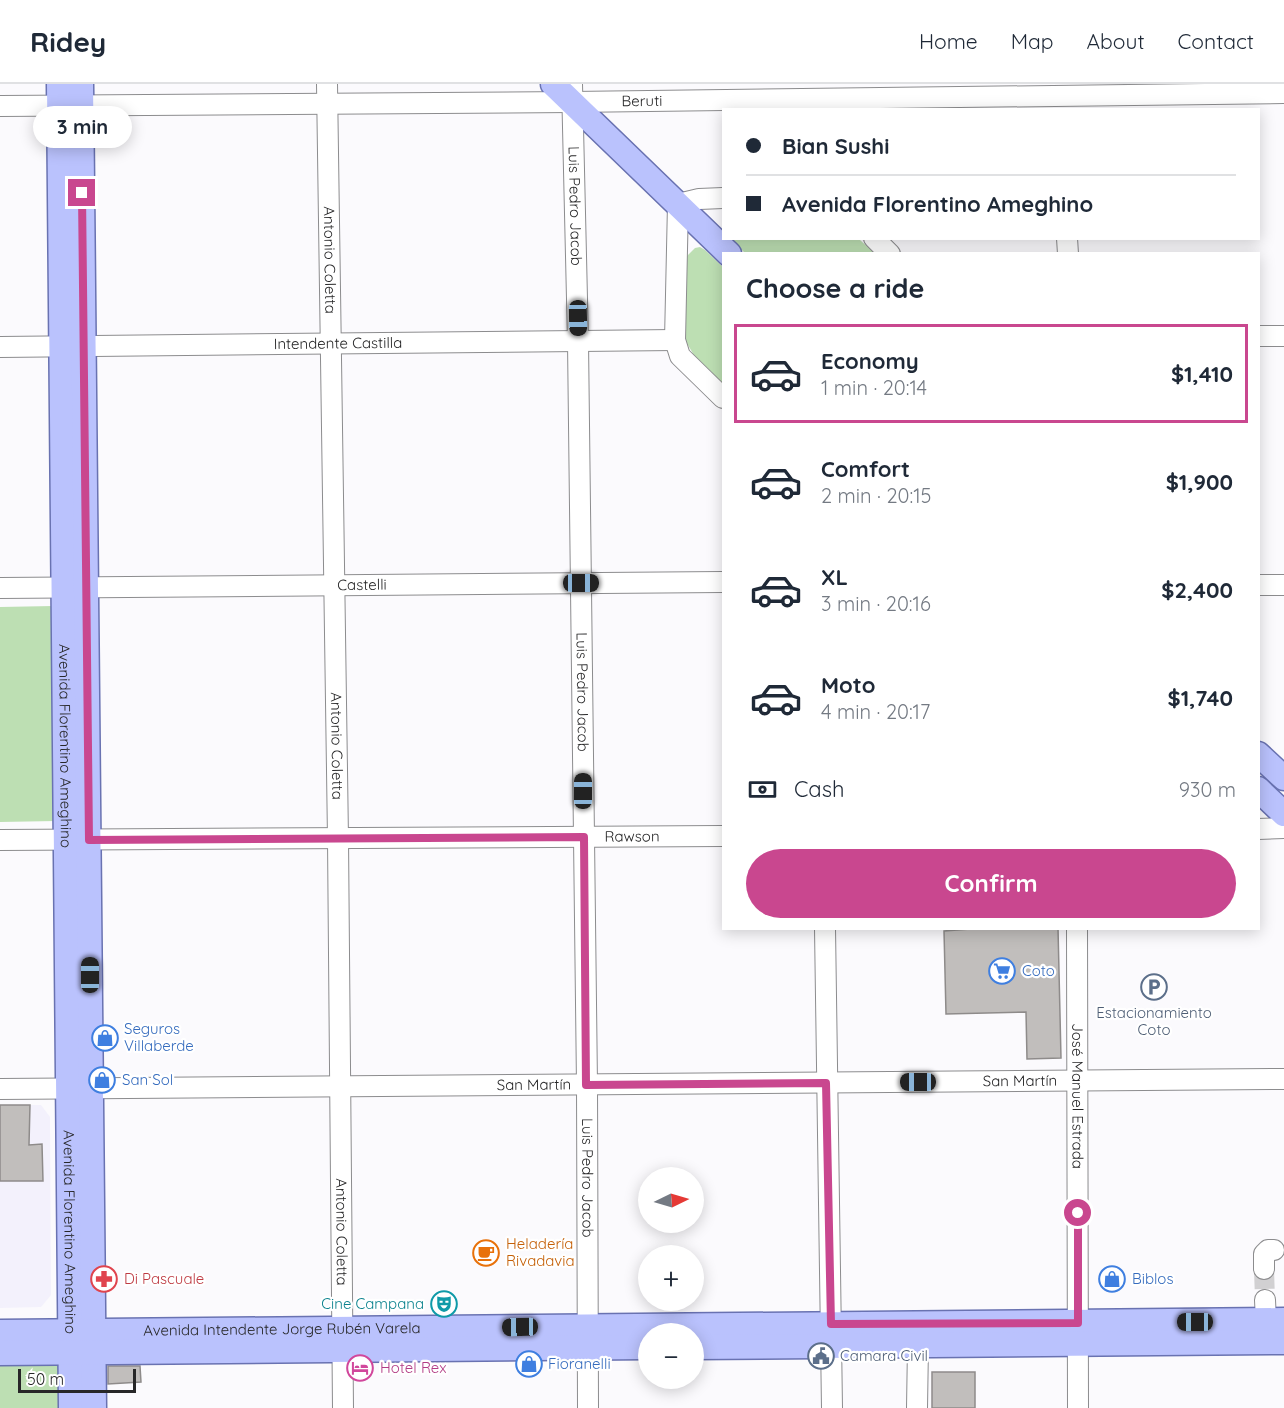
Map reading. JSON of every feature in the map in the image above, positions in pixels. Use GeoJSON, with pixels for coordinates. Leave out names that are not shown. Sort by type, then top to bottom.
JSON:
{"type":"FeatureCollection","features":[{"type":"Feature","properties":{"kind":"main road"},"geometry":{"type":"LineString","coordinates":[[553,84],[572,93],[727,252]]}},
{"type":"Feature","properties":{"kind":"main road","name":"Avenida Florentino Ameghino"},"geometry":{"type":"LineString","coordinates":[[70,95],[82,1341],[94,1408]]}},
{"type":"Feature","properties":{"kind":"main road"},"geometry":{"type":"LineString","coordinates":[[1260,756],[1284,778]]}},
{"type":"Feature","properties":{"kind":"main road"},"geometry":{"type":"LineString","coordinates":[[1260,791],[1284,814]]}},
{"type":"Feature","properties":{"kind":"main road","name":"Avenida Intendente Jorge Rubén Varela"},"geometry":{"type":"LineString","coordinates":[[704,1346],[831,1335],[918,1346],[1078,1334],[1272,1314]]}},
{"type":"Feature","properties":{"kind":"main road","name":"Avenida Intendente Jorge Rubén Varela"},"geometry":{"type":"LineString","coordinates":[[0,1332],[82,1341],[1078,1334],[1284,1342]]}},
{"type":"Feature","properties":{"kind":"main road","name":"Avenida Intendente Jorge Rubén Varela"},"geometry":{"type":"LineString","coordinates":[[587,1337],[638,1345]]}},
{"type":"Feature","properties":{"kind":"main road","name":"Avenida Florentino Ameghino"},"geometry":{"type":"LineString","coordinates":[[71,1408],[82,1341]]}},
{"type":"Feature","properties":{"kind":"main road","name":"Avenida Intendente Jorge Rubén Varela"},"geometry":{"type":"LineString","coordinates":[[0,1353],[82,1341]]}},
{"type":"Feature","properties":{"kind":"street","name":"Antonio Coletta"},"geometry":{"type":"LineString","coordinates":[[327,84],[335,585],[343,1408]]}},
{"type":"Feature","properties":{"kind":"street","name":"Beruti"},"geometry":{"type":"LineString","coordinates":[[0,106],[70,95],[328,104],[572,93],[822,98],[1284,93]]}},
{"type":"Feature","properties":{"kind":"street","name":"Luis Pedro Jacob"},"geometry":{"type":"LineString","coordinates":[[572,93],[581,583],[588,1408]]}},
{"type":"Feature","properties":{"kind":"street"},"geometry":{"type":"LineString","coordinates":[[722,198],[699,199],[678,204],[675,340],[680,356],[722,397]]}},
{"type":"Feature","properties":{"kind":"street"},"geometry":{"type":"LineString","coordinates":[[876,240],[888,252]]}},
{"type":"Feature","properties":{"kind":"street"},"geometry":{"type":"LineString","coordinates":[[1260,336],[1284,336]]}},
{"type":"Feature","properties":{"kind":"street","name":"Intendente Castilla"},"geometry":{"type":"LineString","coordinates":[[0,347],[675,340]]}},
{"type":"Feature","properties":{"kind":"street","name":"Castelli"},"geometry":{"type":"LineString","coordinates":[[0,588],[722,582]]}},
{"type":"Feature","properties":{"kind":"street"},"geometry":{"type":"LineString","coordinates":[[1260,585],[1284,585]]}},
{"type":"Feature","properties":{"kind":"street"},"geometry":{"type":"LineString","coordinates":[[1260,829],[1284,828]]}},
{"type":"Feature","properties":{"kind":"street","name":"Rawson"},"geometry":{"type":"LineString","coordinates":[[0,840],[722,837]]}},
{"type":"Feature","properties":{"kind":"street"},"geometry":{"type":"LineString","coordinates":[[825,930],[832,1408]]}},
{"type":"Feature","properties":{"kind":"street","name":"José Manuel Estrada"},"geometry":{"type":"LineString","coordinates":[[1077,930],[1078,1408]]}},
{"type":"Feature","properties":{"kind":"street","name":"San Martín"},"geometry":{"type":"LineString","coordinates":[[0,1089],[1284,1079]]}},
{"type":"Feature","properties":{"kind":"street"},"geometry":{"type":"LineString","coordinates":[[1264,1269],[1264,1254],[1268,1250],[1274,1250]]}},
{"type":"Feature","properties":{"kind":"street"},"geometry":{"type":"LineString","coordinates":[[917,1408],[918,1346]]}},
{"type":"Feature","properties":{"kind":"shaded area"},"geometry":{"type":"Polygon","coordinates":[[[0,1105],[41,1105],[50,1117],[51,1295],[41,1307],[0,1308],[0,1105]]]}},
{"type":"Feature","properties":{"kind":"green space"},"geometry":{"type":"Polygon","coordinates":[[[731,240],[860,240],[873,252],[744,252],[731,240]]]}},
{"type":"Feature","properties":{"kind":"green space"},"geometry":{"type":"Polygon","coordinates":[[[700,247],[705,250],[722,266],[722,384],[695,357],[685,340],[687,256],[695,248],[700,247]]]}},
{"type":"Feature","properties":{"kind":"green space"},"geometry":{"type":"Polygon","coordinates":[[[53,606],[56,821],[0,822],[0,607],[53,606]]]}},
{"type":"Feature","properties":{"kind":"green space"},"geometry":{"type":"Polygon","coordinates":[[[0,1359],[60,1362],[66,1408],[0,1408],[0,1359]]]}},
{"type":"Feature","properties":{"kind":"building","name":"Coto"},"geometry":{"type":"Polygon","coordinates":[[[1058,930],[1061,1058],[1027,1059],[1026,1012],[946,1014],[944,931],[1058,930]]]}},
{"type":"Feature","properties":{"kind":"building"},"geometry":{"type":"Polygon","coordinates":[[[0,1105],[30,1105],[29,1145],[42,1144],[43,1181],[0,1181],[0,1105]]]}},
{"type":"Feature","properties":{"kind":"building"},"geometry":{"type":"Polygon","coordinates":[[[108,1366],[140,1366],[141,1382],[108,1384],[108,1366]]]}},
{"type":"Feature","properties":{"kind":"building"},"geometry":{"type":"Polygon","coordinates":[[[932,1372],[975,1372],[975,1408],[932,1408],[932,1372]]]}},
{"type":"Feature","properties":{"kind":"tunnel"},"geometry":{"type":"LineString","coordinates":[[1264,1269],[1265,1300]]}},
{"type":"Feature","properties":{"kind":"place","name":"Coto"},"geometry":{"type":"Point","coordinates":[1002,971]}},
{"type":"Feature","properties":{"kind":"place","name":"Estacionamiento Coto"},"geometry":{"type":"Point","coordinates":[1154,987]}},
{"type":"Feature","properties":{"kind":"place","name":"Seguros Villaberde"},"geometry":{"type":"Point","coordinates":[105,1038]}},
{"type":"Feature","properties":{"kind":"place","name":"San Sol"},"geometry":{"type":"Point","coordinates":[102,1080]}},
{"type":"Feature","properties":{"kind":"place","name":"Heladería Rivadavia"},"geometry":{"type":"Point","coordinates":[486,1253]}},
{"type":"Feature","properties":{"kind":"place","name":"Di Pascuale"},"geometry":{"type":"Point","coordinates":[104,1279]}},
{"type":"Feature","properties":{"kind":"place","name":"Biblos"},"geometry":{"type":"Point","coordinates":[1112,1279]}},
{"type":"Feature","properties":{"kind":"place","name":"Cine Campana"},"geometry":{"type":"Point","coordinates":[444,1304]}},
{"type":"Feature","properties":{"kind":"place","name":"Camara Civil"},"geometry":{"type":"Point","coordinates":[821,1356]}},
{"type":"Feature","properties":{"kind":"place","name":"Fioranelli"},"geometry":{"type":"Point","coordinates":[529,1364]}},
{"type":"Feature","properties":{"kind":"place","name":"Hotel Rex"},"geometry":{"type":"Point","coordinates":[360,1368]}},
{"type":"Feature","properties":{"kind":"route"},"geometry":{"type":"LineString","coordinates":[[82,193],[89,840],[584,837],[586,1085],[826,1083],[831,1324],[1078,1323],[1078,1213]]}}]}
